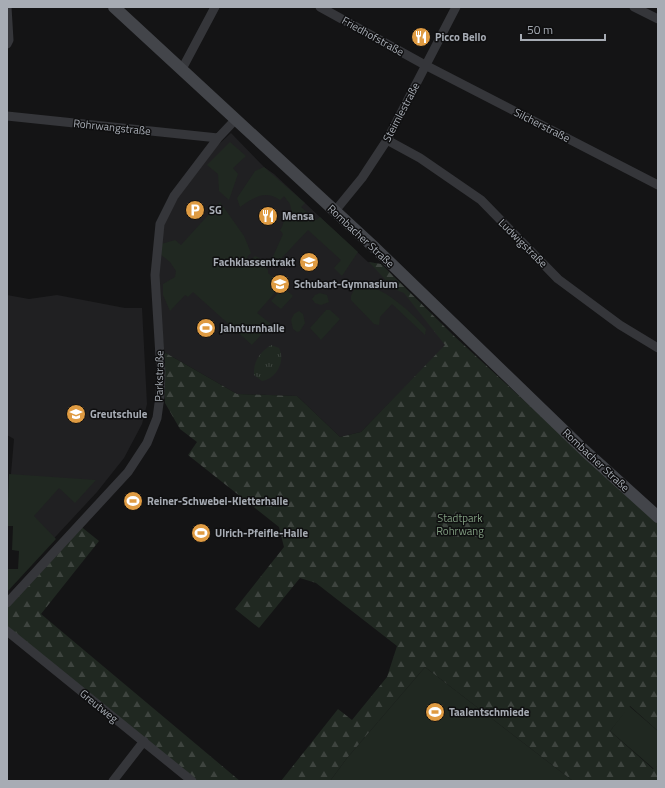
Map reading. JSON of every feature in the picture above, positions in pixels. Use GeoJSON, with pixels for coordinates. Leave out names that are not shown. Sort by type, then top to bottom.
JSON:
{"type":"FeatureCollection","features":[{"type":"Feature","properties":{"kind":"main road","name":"Rombacher Straße"},"geometry":{"type":"LineString","coordinates":[[114,7],[335,211],[580,445],[658,517]]}},
{"type":"Feature","properties":{"kind":"street"},"geometry":{"type":"LineString","coordinates":[[7,7],[9,40],[7,44]]}},
{"type":"Feature","properties":{"kind":"street"},"geometry":{"type":"LineString","coordinates":[[182,69],[215,7]]}},
{"type":"Feature","properties":{"kind":"street","name":"Friedhofstraße"},"geometry":{"type":"LineString","coordinates":[[320,7],[425,65]]}},
{"type":"Feature","properties":{"kind":"street","name":"Steimlestraße"},"geometry":{"type":"LineString","coordinates":[[335,211],[362,178],[387,140],[456,7]]}},
{"type":"Feature","properties":{"kind":"street"},"geometry":{"type":"LineString","coordinates":[[634,7],[658,19]]}},
{"type":"Feature","properties":{"kind":"street","name":"Silcherstraße"},"geometry":{"type":"LineString","coordinates":[[425,65],[658,185]]}},
{"type":"Feature","properties":{"kind":"street","name":"Rohrwangstraße"},"geometry":{"type":"LineString","coordinates":[[7,116],[218,138]]}},
{"type":"Feature","properties":{"kind":"street","name":"Parkstraße"},"geometry":{"type":"LineString","coordinates":[[7,603],[128,472],[150,437],[157,418],[160,396],[161,373],[155,275],[160,224],[162,217],[174,196],[218,138],[236,119]]}},
{"type":"Feature","properties":{"kind":"street","name":"Ludwigstraße"},"geometry":{"type":"LineString","coordinates":[[387,140],[420,158],[481,200],[558,278],[620,325],[658,348]]}},
{"type":"Feature","properties":{"kind":"street","name":"Greutweg"},"geometry":{"type":"LineString","coordinates":[[7,631],[192,781]]}},
{"type":"Feature","properties":{"kind":"street"},"geometry":{"type":"LineString","coordinates":[[113,781],[144,741]]}},
{"type":"Feature","properties":{"kind":"shaded area","name":"Schubart-Gymnasium"},"geometry":{"type":"Polygon","coordinates":[[[231,133],[264,167],[274,174],[368,262],[381,264],[453,335],[446,345],[361,432],[340,437],[297,396],[237,394],[164,352],[158,274],[163,221],[178,197],[218,145],[231,133]]]}},
{"type":"Feature","properties":{"kind":"shaded area","name":"Greutschule"},"geometry":{"type":"Polygon","coordinates":[[[7,295],[29,299],[57,295],[125,308],[142,308],[147,404],[142,424],[124,458],[97,492],[45,548],[8,508],[14,439],[7,435],[7,295]]]}},
{"type":"Feature","properties":{"kind":"green space"},"geometry":{"type":"Polygon","coordinates":[[[230,142],[246,156],[233,168],[238,174],[229,200],[219,191],[218,174],[207,165],[230,142]]]}},
{"type":"Feature","properties":{"kind":"green space"},"geometry":{"type":"Polygon","coordinates":[[[264,167],[305,203],[301,207],[316,220],[320,217],[358,252],[342,276],[334,268],[341,260],[308,230],[276,264],[271,261],[283,234],[280,230],[286,214],[292,212],[290,204],[284,196],[280,200],[269,195],[264,195],[254,198],[240,207],[237,198],[255,171],[264,167]]]}},
{"type":"Feature","properties":{"kind":"green space"},"geometry":{"type":"Polygon","coordinates":[[[220,202],[244,236],[251,253],[247,257],[250,261],[255,256],[259,258],[268,270],[268,273],[293,296],[281,309],[271,301],[281,290],[279,288],[257,313],[271,324],[252,345],[193,292],[188,297],[185,295],[170,311],[163,295],[163,284],[175,277],[176,271],[170,262],[160,254],[161,244],[175,240],[181,245],[220,202]]]}},
{"type":"Feature","properties":{"kind":"green space","name":"Stadtpark Rohrwang"},"geometry":{"type":"Polygon","coordinates":[[[369,262],[381,264],[453,335],[658,524],[658,731],[630,706],[610,731],[653,769],[658,765],[658,781],[573,781],[425,667],[347,758],[330,781],[281,781],[338,709],[352,720],[387,677],[397,646],[316,583],[300,578],[259,628],[235,609],[284,547],[279,527],[188,455],[197,442],[180,429],[165,403],[164,352],[237,394],[297,396],[340,437],[361,432],[445,345],[404,293],[394,289],[369,262]]]}},
{"type":"Feature","properties":{"kind":"green space"},"geometry":{"type":"Polygon","coordinates":[[[364,285],[381,291],[398,302],[426,329],[425,335],[392,304],[380,317],[379,325],[374,324],[351,300],[351,296],[355,288],[364,285]]]}},
{"type":"Feature","properties":{"kind":"green space"},"geometry":{"type":"Polygon","coordinates":[[[320,293],[327,295],[329,302],[321,305],[315,303],[312,299],[315,295],[320,293]]]}},
{"type":"Feature","properties":{"kind":"green space"},"geometry":{"type":"Polygon","coordinates":[[[326,310],[330,310],[340,319],[321,340],[310,328],[326,310]]]}},
{"type":"Feature","properties":{"kind":"green space"},"geometry":{"type":"Polygon","coordinates":[[[299,311],[303,314],[305,323],[300,331],[297,332],[293,329],[291,320],[294,314],[299,311]]]}},
{"type":"Feature","properties":{"kind":"green space"},"geometry":{"type":"Polygon","coordinates":[[[271,345],[279,348],[281,353],[280,364],[272,377],[262,381],[254,375],[256,362],[261,354],[271,345]]]}},
{"type":"Feature","properties":{"kind":"green space"},"geometry":{"type":"Polygon","coordinates":[[[9,474],[96,480],[75,503],[59,488],[34,516],[56,539],[7,592],[7,569],[18,569],[19,551],[12,550],[13,526],[7,526],[9,474]]]}},
{"type":"Feature","properties":{"kind":"green space"},"geometry":{"type":"Polygon","coordinates":[[[79,525],[99,541],[41,614],[240,781],[192,781],[7,631],[7,597],[79,525]]]}},
{"type":"Feature","properties":{"kind":"green space","name":"Taalentschmiede"},"geometry":{"type":"Polygon","coordinates":[[[425,667],[573,781],[330,781],[347,758],[425,667]]]}},
{"type":"Feature","properties":{"kind":"green space"},"geometry":{"type":"Polygon","coordinates":[[[629,706],[658,731],[658,765],[654,769],[610,731],[629,706]]]}},
{"type":"Feature","properties":{"kind":"place","name":"Picco Bello"},"geometry":{"type":"Point","coordinates":[421,37]}},
{"type":"Feature","properties":{"kind":"place","name":"SG"},"geometry":{"type":"Point","coordinates":[195,210]}},
{"type":"Feature","properties":{"kind":"place","name":"Mensa"},"geometry":{"type":"Point","coordinates":[268,216]}},
{"type":"Feature","properties":{"kind":"place","name":"Fachklassentrakt"},"geometry":{"type":"Point","coordinates":[309,262]}},
{"type":"Feature","properties":{"kind":"place","name":"Schubart-Gymnasium"},"geometry":{"type":"Point","coordinates":[280,284]}},
{"type":"Feature","properties":{"kind":"place","name":"Jahnturnhalle"},"geometry":{"type":"Point","coordinates":[206,328]}},
{"type":"Feature","properties":{"kind":"place","name":"Greutschule"},"geometry":{"type":"Point","coordinates":[76,414]}},
{"type":"Feature","properties":{"kind":"place","name":"Reiner-Schwebel-Kletterhalle"},"geometry":{"type":"Point","coordinates":[133,501]}},
{"type":"Feature","properties":{"kind":"place","name":"Ulrich-Pfeifle-Halle"},"geometry":{"type":"Point","coordinates":[201,533]}},
{"type":"Feature","properties":{"kind":"place","name":"Taalentschmiede"},"geometry":{"type":"Point","coordinates":[435,712]}}]}
